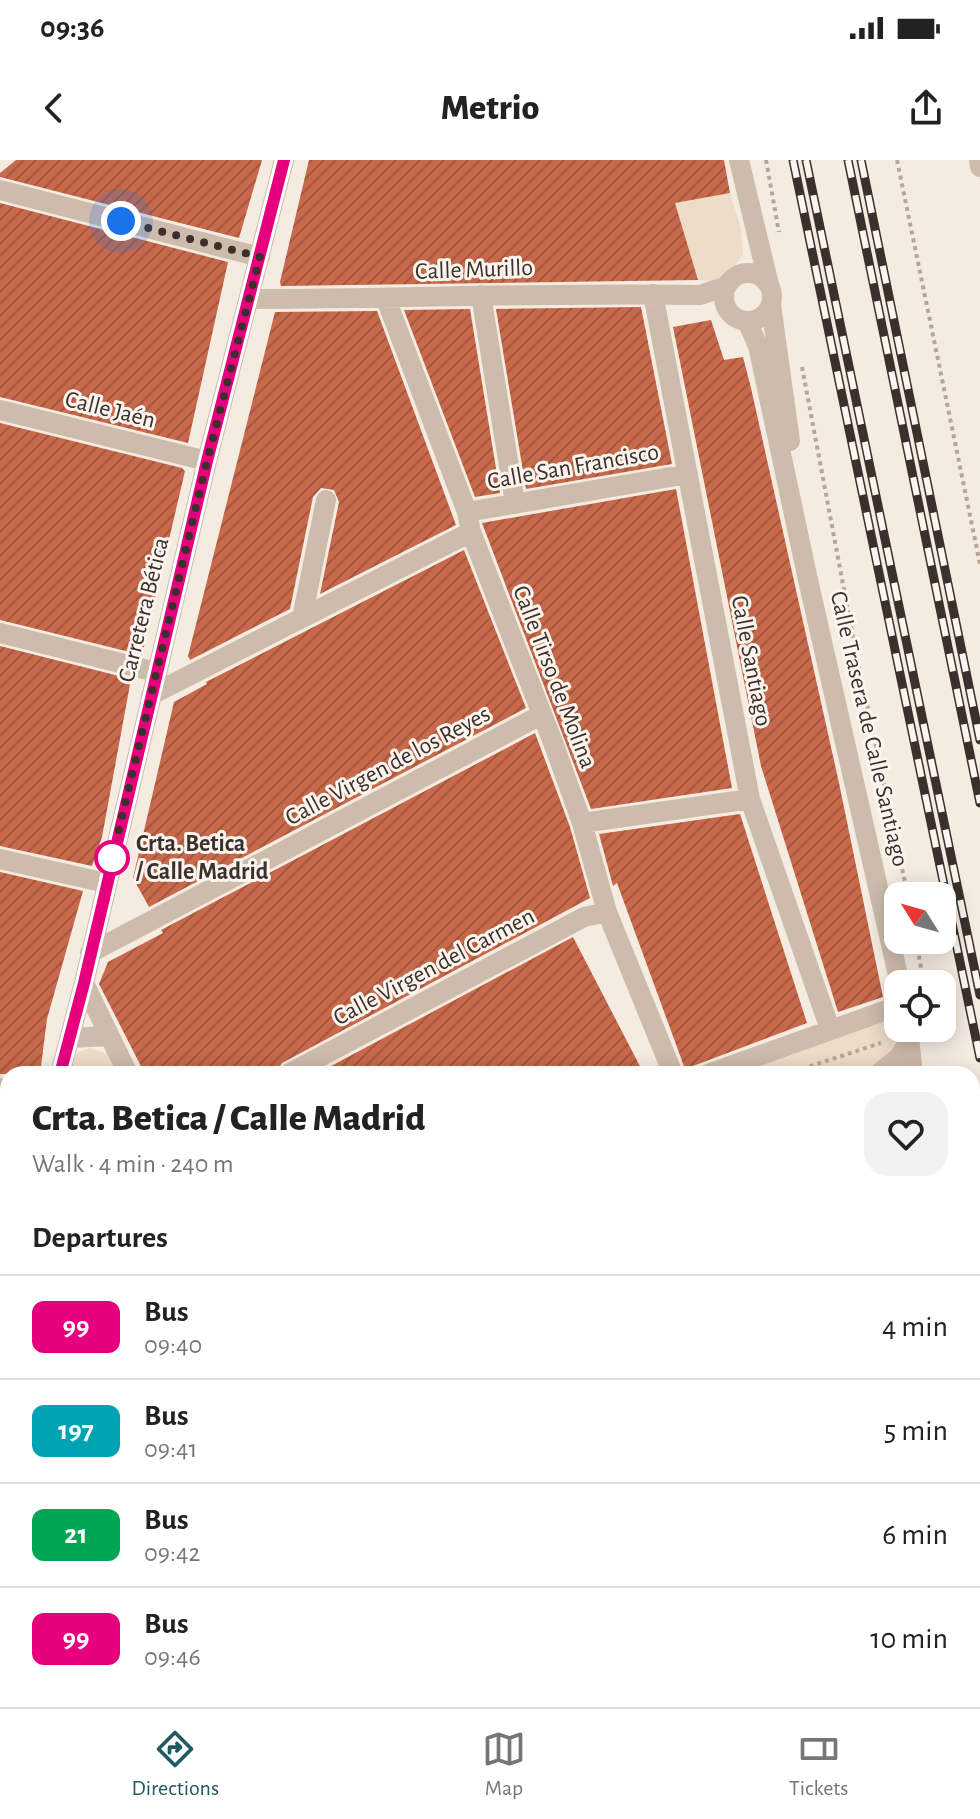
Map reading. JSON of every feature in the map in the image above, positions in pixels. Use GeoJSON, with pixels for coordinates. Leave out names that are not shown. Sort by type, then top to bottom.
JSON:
{"type":"FeatureCollection","features":[{"type":"Feature","properties":{"kind":"street","name":"Carretera Bética"},"geometry":{"type":"LineString","coordinates":[[62,1066],[207,461],[284,160]]}},
{"type":"Feature","properties":{"kind":"street","name":"Calle Trasera de Calle Santiago"},"geometry":{"type":"LineString","coordinates":[[739,160],[779,345],[808,580]]}},
{"type":"Feature","properties":{"kind":"street"},"geometry":{"type":"LineString","coordinates":[[979,160],[980,167]]}},
{"type":"Feature","properties":{"kind":"street"},"geometry":{"type":"LineString","coordinates":[[0,190],[260,257]]}},
{"type":"Feature","properties":{"kind":"street"},"geometry":{"type":"LineString","coordinates":[[732,288],[758,275],[770,295],[762,317],[747,321],[733,316],[732,288],[757,241]]}},
{"type":"Feature","properties":{"kind":"street","name":"Calle Murillo"},"geometry":{"type":"LineString","coordinates":[[250,299],[700,295],[732,288]]}},
{"type":"Feature","properties":{"kind":"street","name":"Calle Santiago"},"geometry":{"type":"LineString","coordinates":[[653,294],[750,799],[830,1029]]}},
{"type":"Feature","properties":{"kind":"street"},"geometry":{"type":"LineString","coordinates":[[481,295],[515,503]]}},
{"type":"Feature","properties":{"kind":"street","name":"Calle Tirso de Molina"},"geometry":{"type":"LineString","coordinates":[[386,299],[582,823],[607,912],[670,1066]]}},
{"type":"Feature","properties":{"kind":"street","name":"Calle Trasera de Calle Santiago"},"geometry":{"type":"LineString","coordinates":[[747,321],[758,346],[897,970]]}},
{"type":"Feature","properties":{"kind":"street","name":"Calle Jaén"},"geometry":{"type":"LineString","coordinates":[[0,410],[207,461]]}},
{"type":"Feature","properties":{"kind":"street","name":"Calle San Francisco"},"geometry":{"type":"LineString","coordinates":[[151,695],[302,618],[469,522],[515,503],[688,474]]}},
{"type":"Feature","properties":{"kind":"street"},"geometry":{"type":"LineString","coordinates":[[302,618],[326,500]]}},
{"type":"Feature","properties":{"kind":"street"},"geometry":{"type":"LineString","coordinates":[[0,633],[156,672]]}},
{"type":"Feature","properties":{"kind":"street","name":"Calle Virgen de los Reyes"},"geometry":{"type":"LineString","coordinates":[[90,953],[541,715]]}},
{"type":"Feature","properties":{"kind":"street"},"geometry":{"type":"LineString","coordinates":[[582,823],[750,799]]}},
{"type":"Feature","properties":{"kind":"street"},"geometry":{"type":"LineString","coordinates":[[0,859],[106,883]]}},
{"type":"Feature","properties":{"kind":"street","name":"Calle Virgen del Carmen"},"geometry":{"type":"LineString","coordinates":[[303,1066],[584,917],[607,912]]}},
{"type":"Feature","properties":{"kind":"street"},"geometry":{"type":"LineString","coordinates":[[84,983],[124,1066]]}},
{"type":"Feature","properties":{"kind":"street"},"geometry":{"type":"LineString","coordinates":[[730,1066],[884,1011]]}},
{"type":"Feature","properties":{"kind":"street"},"geometry":{"type":"LineString","coordinates":[[70,1038],[109,1036]]}},
{"type":"Feature","properties":{"kind":"street"},"geometry":{"type":"LineString","coordinates":[[888,1066],[899,1057],[905,1042]]}},
{"type":"Feature","properties":{"kind":"street"},"geometry":{"type":"LineString","coordinates":[[909,1042],[912,1066]]}},
{"type":"Feature","properties":{"kind":"path"},"geometry":{"type":"LineString","coordinates":[[766,160],[780,235]]}},
{"type":"Feature","properties":{"kind":"path"},"geometry":{"type":"LineString","coordinates":[[897,160],[980,564]]}},
{"type":"Feature","properties":{"kind":"path"},"geometry":{"type":"LineString","coordinates":[[800,353],[856,653],[905,882]]}},
{"type":"Feature","properties":{"kind":"path"},"geometry":{"type":"LineString","coordinates":[[811,1066],[881,1043]]}},
{"type":"Feature","properties":{"kind":"shaded area"},"geometry":{"type":"Polygon","coordinates":[[[730,193],[741,229],[743,254],[718,281],[698,280],[675,203],[730,193]]]}},
{"type":"Feature","properties":{"kind":"shaded area"},"geometry":{"type":"Polygon","coordinates":[[[882,1021],[884,1042],[896,1042],[897,1049],[881,1066],[759,1066],[882,1021]]]}},
{"type":"Feature","properties":{"kind":"shaded area"},"geometry":{"type":"Polygon","coordinates":[[[90,1048],[107,1054],[113,1066],[71,1066],[78,1052],[90,1048]]]}},
{"type":"Feature","properties":{"kind":"building"},"geometry":{"type":"Polygon","coordinates":[[[16,160],[262,160],[239,238],[0,177],[0,173],[16,160]]]}},
{"type":"Feature","properties":{"kind":"building"},"geometry":{"type":"Polygon","coordinates":[[[309,160],[724,160],[730,193],[675,203],[698,280],[281,286],[309,160]]]}},
{"type":"Feature","properties":{"kind":"building"},"geometry":{"type":"Polygon","coordinates":[[[0,203],[228,262],[188,443],[0,397],[0,203]]]}},
{"type":"Feature","properties":{"kind":"building"},"geometry":{"type":"Polygon","coordinates":[[[641,307],[672,464],[526,489],[496,309],[641,307]]]}},
{"type":"Feature","properties":{"kind":"building"},"geometry":{"type":"Polygon","coordinates":[[[470,309],[500,493],[475,497],[404,310],[470,309]]]}},
{"type":"Feature","properties":{"kind":"building"},"geometry":{"type":"Polygon","coordinates":[[[377,311],[456,525],[320,594],[339,502],[334,490],[321,488],[313,497],[290,609],[190,660],[188,656],[275,312],[377,311]]]}},
{"type":"Feature","properties":{"kind":"building"},"geometry":{"type":"Polygon","coordinates":[[[711,320],[724,360],[743,357],[751,388],[883,997],[838,1012],[761,766],[673,327],[711,320]]]}},
{"type":"Feature","properties":{"kind":"building"},"geometry":{"type":"Polygon","coordinates":[[[0,423],[185,471],[142,655],[0,620],[0,423]]]}},
{"type":"Feature","properties":{"kind":"building"},"geometry":{"type":"Polygon","coordinates":[[[676,489],[732,788],[591,809],[482,523],[676,489]]]}},
{"type":"Feature","properties":{"kind":"building"},"geometry":{"type":"Polygon","coordinates":[[[464,550],[526,708],[149,907],[133,878],[174,702],[206,682],[464,550]]]}},
{"type":"Feature","properties":{"kind":"building"},"geometry":{"type":"Polygon","coordinates":[[[0,646],[131,679],[102,837],[92,866],[0,846],[0,646]]]}},
{"type":"Feature","properties":{"kind":"building"},"geometry":{"type":"Polygon","coordinates":[[[535,733],[570,827],[590,898],[280,1066],[141,1066],[99,984],[108,962],[163,933],[161,930],[535,733]]]}},
{"type":"Feature","properties":{"kind":"building"},"geometry":{"type":"Polygon","coordinates":[[[740,814],[807,1023],[693,1066],[684,1066],[617,883],[613,886],[599,834],[740,814]]]}},
{"type":"Feature","properties":{"kind":"building"},"geometry":{"type":"Polygon","coordinates":[[[0,872],[83,891],[47,1019],[41,1066],[0,1066],[0,872]]]}},
{"type":"Feature","properties":{"kind":"building"},"geometry":{"type":"Polygon","coordinates":[[[573,937],[640,1066],[331,1066],[573,937]]]}},
{"type":"Feature","properties":{"kind":"railway"},"geometry":{"type":"LineString","coordinates":[[793,160],[980,1058]]}},
{"type":"Feature","properties":{"kind":"railway"},"geometry":{"type":"LineString","coordinates":[[806,160],[980,995]]}},
{"type":"Feature","properties":{"kind":"railway"},"geometry":{"type":"LineString","coordinates":[[848,160],[980,803]]}},
{"type":"Feature","properties":{"kind":"railway"},"geometry":{"type":"LineString","coordinates":[[861,160],[980,740]]}},
{"type":"Feature","properties":{"kind":"bus line","name":"99"},"geometry":{"type":"LineString","coordinates":[[62,1066],[207,461],[284,160]]}},
{"type":"Feature","properties":{"kind":"place","name":"Crta. Betica / Calle Madrid"},"geometry":{"type":"Point","coordinates":[112,858]}},
{"type":"Feature","properties":{"kind":"route"},"geometry":{"type":"LineString","coordinates":[[112,858],[207,461],[260,257],[121,221]]}}]}
